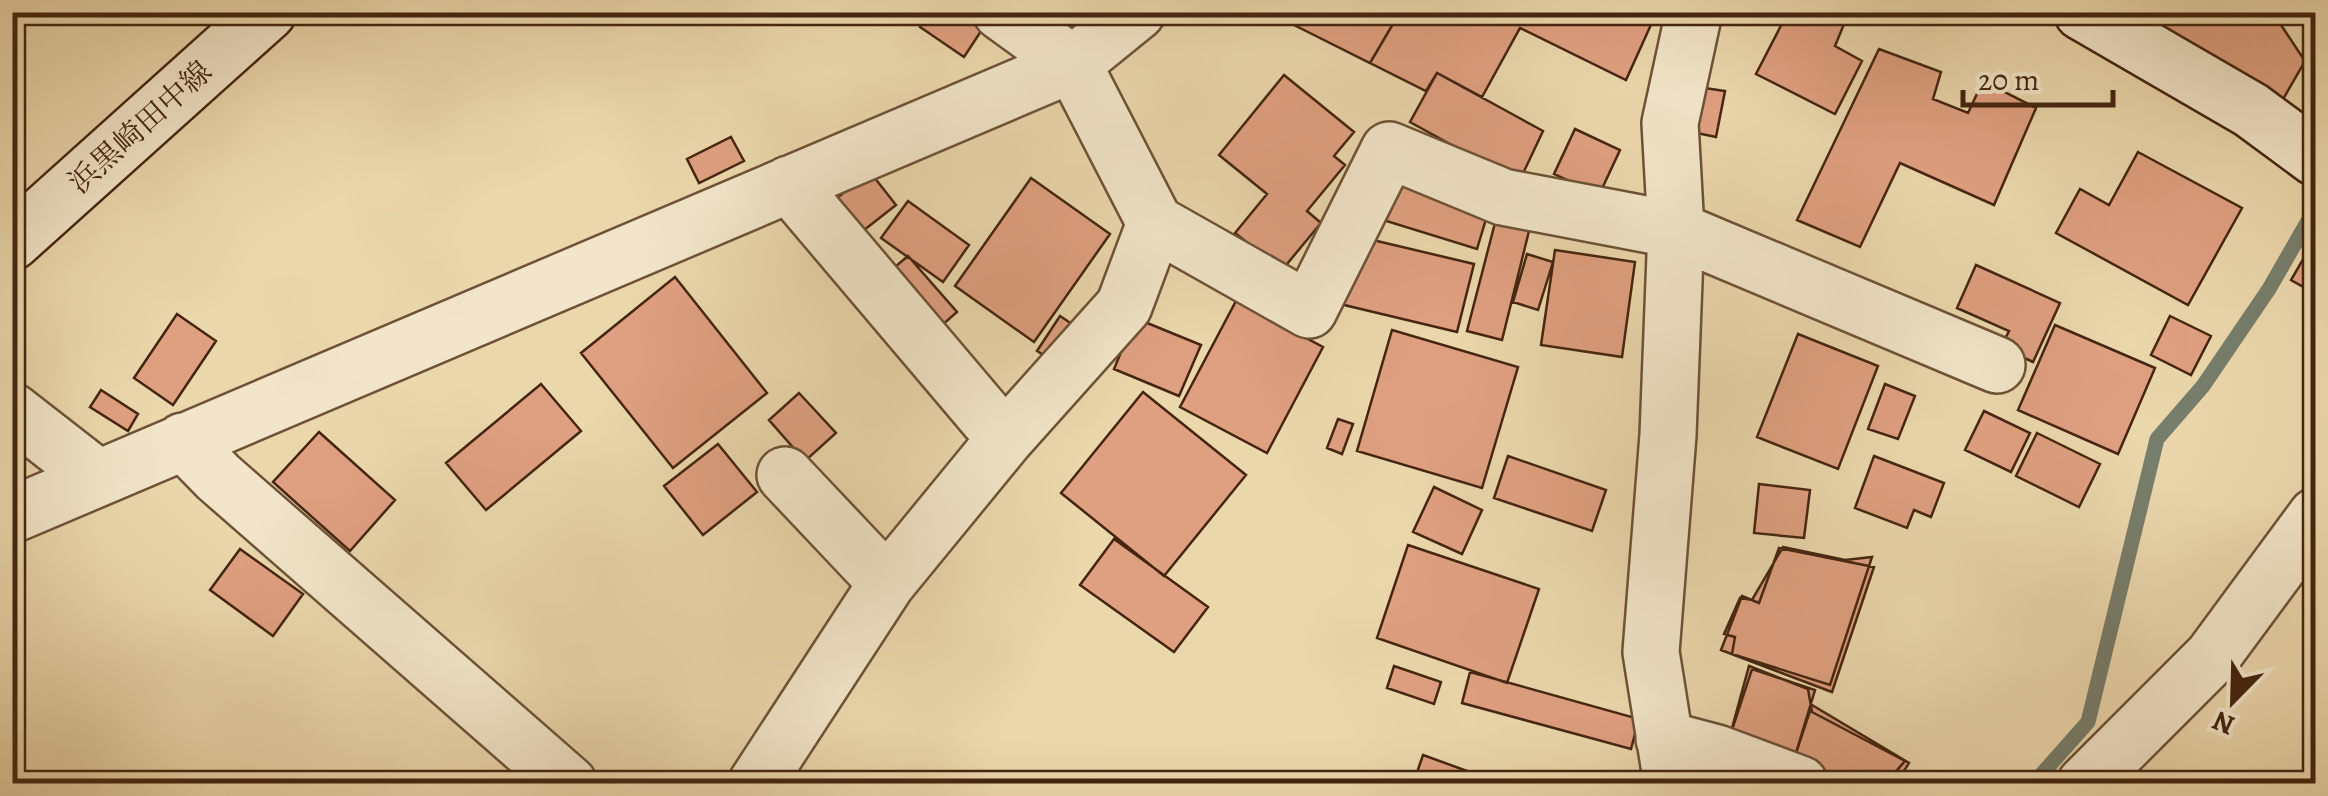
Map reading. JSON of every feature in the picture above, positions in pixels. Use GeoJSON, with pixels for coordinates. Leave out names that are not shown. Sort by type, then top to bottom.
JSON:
{"type":"FeatureCollection","features":[{"type":"Feature","properties":{"kind":"street","name":"浜黒崎田中線"},"geometry":{"type":"LineString","coordinates":[[12,242],[268,12]]}},
{"type":"Feature","properties":{"kind":"street"},"geometry":{"type":"LineString","coordinates":[[1001,12],[1073,64],[1155,223],[1309,310],[1389,150],[1503,196],[1676,230],[1997,365]]}},
{"type":"Feature","properties":{"kind":"street"},"geometry":{"type":"LineString","coordinates":[[12,515],[1073,64],[1138,12]]}},
{"type":"Feature","properties":{"kind":"street"},"geometry":{"type":"LineString","coordinates":[[1694,12],[1670,123],[1676,230],[1668,435],[1652,652],[1668,761],[1717,753],[1800,784]]}},
{"type":"Feature","properties":{"kind":"street"},"geometry":{"type":"LineString","coordinates":[[2082,12],[2250,110],[2316,158]]}},
{"type":"Feature","properties":{"kind":"street"},"geometry":{"type":"LineString","coordinates":[[789,184],[1004,439]]}},
{"type":"Feature","properties":{"kind":"street"},"geometry":{"type":"LineString","coordinates":[[756,784],[887,583],[1004,439],[1124,306],[1155,223]]}},
{"type":"Feature","properties":{"kind":"street"},"geometry":{"type":"LineString","coordinates":[[12,411],[98,478]]}},
{"type":"Feature","properties":{"kind":"street"},"geometry":{"type":"LineString","coordinates":[[183,441],[218,477],[569,784]]}},
{"type":"Feature","properties":{"kind":"street"},"geometry":{"type":"LineString","coordinates":[[785,476],[887,583]]}},
{"type":"Feature","properties":{"kind":"street"},"geometry":{"type":"LineString","coordinates":[[2085,784],[2212,657],[2316,516]]}},
{"type":"Feature","properties":{"kind":"building"},"geometry":{"type":"Polygon","coordinates":[[[930,12],[972,12],[987,22],[964,57],[920,27],[930,12]]]}},
{"type":"Feature","properties":{"kind":"building"},"geometry":{"type":"Polygon","coordinates":[[[1292,12],[1400,12],[1370,63],[1288,22],[1292,12]]]}},
{"type":"Feature","properties":{"kind":"building"},"geometry":{"type":"Polygon","coordinates":[[[1400,12],[1643,12],[1654,18],[1626,80],[1520,28],[1482,97],[1437,73],[1426,91],[1370,63],[1400,12]]]}},
{"type":"Feature","properties":{"kind":"building"},"geometry":{"type":"Polygon","coordinates":[[[1788,12],[1849,12],[1835,46],[1862,61],[1835,114],[1756,74],[1788,12]]]}},
{"type":"Feature","properties":{"kind":"building"},"geometry":{"type":"Polygon","coordinates":[[[2166,12],[2232,12],[2247,21],[2281,25],[2305,61],[2282,101],[2156,31],[2166,12]]]}},
{"type":"Feature","properties":{"kind":"building"},"geometry":{"type":"Polygon","coordinates":[[[1879,49],[1941,72],[1933,99],[1968,113],[1983,81],[2036,108],[1994,205],[1900,163],[1860,247],[1797,220],[1879,49]]]}},
{"type":"Feature","properties":{"kind":"building"},"geometry":{"type":"Polygon","coordinates":[[[1437,73],[1543,131],[1519,182],[1410,122],[1437,73]]]}},
{"type":"Feature","properties":{"kind":"building"},"geometry":{"type":"Polygon","coordinates":[[[1284,75],[1354,132],[1334,156],[1345,165],[1307,211],[1321,223],[1282,270],[1235,233],[1267,194],[1219,155],[1284,75]]]}},
{"type":"Feature","properties":{"kind":"building"},"geometry":{"type":"Polygon","coordinates":[[[1698,87],[1725,91],[1716,137],[1692,132],[1698,87]]]}},
{"type":"Feature","properties":{"kind":"building"},"geometry":{"type":"Polygon","coordinates":[[[1575,129],[1620,150],[1599,195],[1554,174],[1575,129]]]}},
{"type":"Feature","properties":{"kind":"building"},"geometry":{"type":"Polygon","coordinates":[[[731,137],[744,161],[699,183],[687,159],[731,137]]]}},
{"type":"Feature","properties":{"kind":"building"},"geometry":{"type":"Polygon","coordinates":[[[2138,152],[2242,208],[2188,305],[2056,233],[2080,189],[2109,205],[2138,152]]]}},
{"type":"Feature","properties":{"kind":"building"},"geometry":{"type":"Polygon","coordinates":[[[870,172],[896,205],[859,234],[832,202],[870,172]]]}},
{"type":"Feature","properties":{"kind":"building"},"geometry":{"type":"Polygon","coordinates":[[[1031,178],[1110,234],[1034,342],[955,286],[1031,178]]]}},
{"type":"Feature","properties":{"kind":"building"},"geometry":{"type":"Polygon","coordinates":[[[1395,181],[1489,209],[1477,249],[1383,220],[1395,181]]]}},
{"type":"Feature","properties":{"kind":"building"},"geometry":{"type":"Polygon","coordinates":[[[908,201],[969,245],[943,282],[881,238],[908,201]]]}},
{"type":"Feature","properties":{"kind":"building"},"geometry":{"type":"Polygon","coordinates":[[[1496,219],[1530,227],[1502,340],[1467,331],[1496,219]]]}},
{"type":"Feature","properties":{"kind":"building"},"geometry":{"type":"Polygon","coordinates":[[[1356,236],[1474,264],[1457,332],[1340,304],[1356,236]]]}},
{"type":"Feature","properties":{"kind":"building"},"geometry":{"type":"Polygon","coordinates":[[[2316,237],[2316,294],[2291,280],[2316,237]]]}},
{"type":"Feature","properties":{"kind":"building"},"geometry":{"type":"Polygon","coordinates":[[[1555,250],[1635,262],[1622,357],[1541,345],[1555,250]]]}},
{"type":"Feature","properties":{"kind":"building"},"geometry":{"type":"Polygon","coordinates":[[[1527,254],[1553,262],[1538,310],[1513,302],[1527,254]]]}},
{"type":"Feature","properties":{"kind":"building"},"geometry":{"type":"Polygon","coordinates":[[[908,256],[957,312],[932,334],[883,277],[908,256]]]}},
{"type":"Feature","properties":{"kind":"building"},"geometry":{"type":"Polygon","coordinates":[[[1976,265],[2060,303],[2033,362],[2001,347],[2009,331],[1957,308],[1976,265]]]}},
{"type":"Feature","properties":{"kind":"building"},"geometry":{"type":"Polygon","coordinates":[[[675,277],[767,393],[673,468],[581,353],[675,277]]]}},
{"type":"Feature","properties":{"kind":"building"},"geometry":{"type":"Polygon","coordinates":[[[1236,301],[1323,347],[1267,453],[1180,407],[1236,301]]]}},
{"type":"Feature","properties":{"kind":"building"},"geometry":{"type":"Polygon","coordinates":[[[177,314],[216,341],[173,405],[134,378],[177,314]]]}},
{"type":"Feature","properties":{"kind":"building"},"geometry":{"type":"Polygon","coordinates":[[[1060,316],[1081,330],[1059,365],[1037,351],[1060,316]]]}},
{"type":"Feature","properties":{"kind":"building"},"geometry":{"type":"Polygon","coordinates":[[[2170,316],[2211,336],[2191,375],[2151,355],[2170,316]]]}},
{"type":"Feature","properties":{"kind":"building"},"geometry":{"type":"Polygon","coordinates":[[[1135,318],[1201,345],[1179,396],[1114,369],[1135,318]]]}},
{"type":"Feature","properties":{"kind":"building"},"geometry":{"type":"Polygon","coordinates":[[[2055,325],[2155,368],[2118,454],[2018,410],[2055,325]]]}},
{"type":"Feature","properties":{"kind":"building"},"geometry":{"type":"Polygon","coordinates":[[[1392,330],[1518,367],[1482,488],[1357,451],[1392,330]]]}},
{"type":"Feature","properties":{"kind":"building"},"geometry":{"type":"Polygon","coordinates":[[[1798,334],[1878,366],[1838,469],[1757,437],[1798,334]]]}},
{"type":"Feature","properties":{"kind":"building"},"geometry":{"type":"Polygon","coordinates":[[[541,384],[581,431],[486,510],[446,463],[541,384]]]}},
{"type":"Feature","properties":{"kind":"building"},"geometry":{"type":"Polygon","coordinates":[[[1885,384],[1915,396],[1898,439],[1868,429],[1885,384]]]}},
{"type":"Feature","properties":{"kind":"building"},"geometry":{"type":"Polygon","coordinates":[[[101,390],[138,414],[128,431],[90,407],[101,390]]]}},
{"type":"Feature","properties":{"kind":"building"},"geometry":{"type":"Polygon","coordinates":[[[1143,392],[1246,475],[1164,576],[1061,493],[1143,392]]]}},
{"type":"Feature","properties":{"kind":"building"},"geometry":{"type":"Polygon","coordinates":[[[799,393],[836,433],[805,461],[769,420],[799,393]]]}},
{"type":"Feature","properties":{"kind":"building"},"geometry":{"type":"Polygon","coordinates":[[[1984,411],[2030,433],[2011,472],[1965,450],[1984,411]]]}},
{"type":"Feature","properties":{"kind":"building"},"geometry":{"type":"Polygon","coordinates":[[[1338,419],[1353,424],[1342,454],[1327,448],[1338,419]]]}},
{"type":"Feature","properties":{"kind":"building"},"geometry":{"type":"Polygon","coordinates":[[[319,432],[395,500],[350,551],[273,482],[319,432]]]}},
{"type":"Feature","properties":{"kind":"building"},"geometry":{"type":"Polygon","coordinates":[[[2037,433],[2100,464],[2079,507],[2016,476],[2037,433]]]}},
{"type":"Feature","properties":{"kind":"building"},"geometry":{"type":"Polygon","coordinates":[[[718,444],[757,492],[703,535],[664,486],[718,444]]]}},
{"type":"Feature","properties":{"kind":"building"},"geometry":{"type":"Polygon","coordinates":[[[1508,456],[1606,490],[1592,531],[1494,498],[1508,456]]]}},
{"type":"Feature","properties":{"kind":"building"},"geometry":{"type":"Polygon","coordinates":[[[1874,456],[1944,483],[1931,517],[1914,510],[1907,528],[1855,508],[1874,456]]]}},
{"type":"Feature","properties":{"kind":"building"},"geometry":{"type":"Polygon","coordinates":[[[1759,484],[1810,490],[1804,538],[1754,533],[1759,484]]]}},
{"type":"Feature","properties":{"kind":"building"},"geometry":{"type":"Polygon","coordinates":[[[1434,487],[1482,510],[1462,554],[1413,532],[1434,487]]]}},
{"type":"Feature","properties":{"kind":"building"},"geometry":{"type":"Polygon","coordinates":[[[1114,539],[1208,607],[1174,652],[1080,585],[1114,539]]]}},
{"type":"Feature","properties":{"kind":"building"},"geometry":{"type":"Polygon","coordinates":[[[1408,545],[1539,589],[1507,683],[1377,638],[1408,545]]]}},
{"type":"Feature","properties":{"kind":"building"},"geometry":{"type":"Polygon","coordinates":[[[1783,547],[1845,560],[1872,557],[1830,685],[1732,654],[1735,637],[1724,634],[1740,598],[1752,600],[1783,547]]]}},
{"type":"Feature","properties":{"kind":"building"},"geometry":{"type":"Polygon","coordinates":[[[1779,548],[1874,567],[1832,692],[1721,650],[1742,596],[1759,603],[1779,548]]]}},
{"type":"Feature","properties":{"kind":"building"},"geometry":{"type":"Polygon","coordinates":[[[240,549],[303,594],[273,636],[210,590],[240,549]]]}},
{"type":"Feature","properties":{"kind":"building"},"geometry":{"type":"Polygon","coordinates":[[[1394,666],[1441,682],[1434,704],[1387,688],[1394,666]]]}},
{"type":"Feature","properties":{"kind":"building"},"geometry":{"type":"Polygon","coordinates":[[[1749,666],[1808,689],[1812,712],[1905,761],[1885,784],[1835,784],[1729,739],[1749,666]]]}},
{"type":"Feature","properties":{"kind":"building"},"geometry":{"type":"Polygon","coordinates":[[[1752,669],[1815,690],[1795,756],[1729,739],[1752,669]]]}},
{"type":"Feature","properties":{"kind":"building"},"geometry":{"type":"Polygon","coordinates":[[[1470,672],[1639,719],[1631,749],[1462,703],[1470,672]]]}},
{"type":"Feature","properties":{"kind":"building"},"geometry":{"type":"Polygon","coordinates":[[[1812,705],[1909,763],[1896,784],[1845,784],[1795,756],[1812,705]]]}},
{"type":"Feature","properties":{"kind":"building"},"geometry":{"type":"Polygon","coordinates":[[[1423,755],[1503,784],[1413,784],[1423,755]]]}},
{"type":"Feature","properties":{"kind":"waterway"},"geometry":{"type":"LineString","coordinates":[[2033,784],[2088,722],[2157,439],[2203,386],[2269,289],[2316,207]]}}]}
